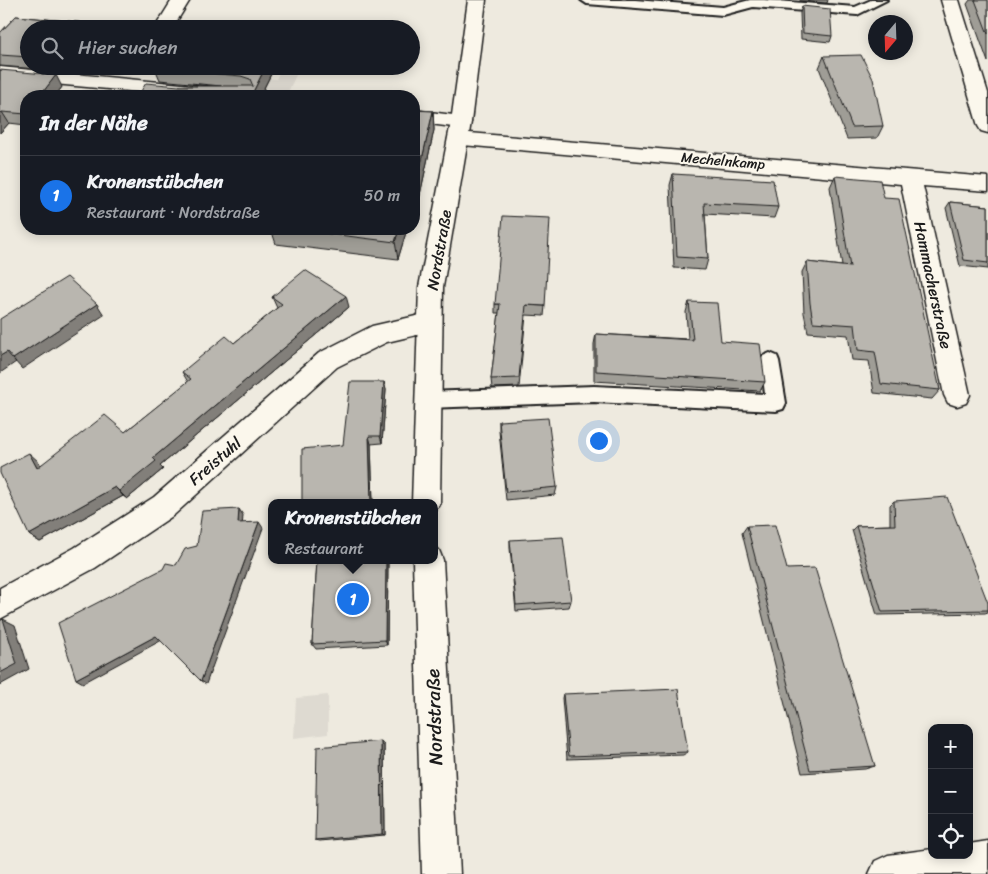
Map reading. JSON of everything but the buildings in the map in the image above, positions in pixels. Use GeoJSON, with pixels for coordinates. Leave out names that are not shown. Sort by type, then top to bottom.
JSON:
{"type":"FeatureCollection","features":[{"type":"Feature","properties":{"kind":"street"},"geometry":{"type":"LineString","coordinates":[[169,20],[181,0]]}},
{"type":"Feature","properties":{"kind":"street","name":"Nordstraße"},"geometry":{"type":"LineString","coordinates":[[426,499],[428,323],[431,287],[460,130],[477,0]]}},
{"type":"Feature","properties":{"kind":"street"},"geometry":{"type":"LineString","coordinates":[[950,0],[980,78],[988,126]]}},
{"type":"Feature","properties":{"kind":"street"},"geometry":{"type":"LineString","coordinates":[[0,73],[173,90]]}},
{"type":"Feature","properties":{"kind":"street"},"geometry":{"type":"LineString","coordinates":[[125,86],[132,75]]}},
{"type":"Feature","properties":{"kind":"street","name":"Mechelnkamp"},"geometry":{"type":"LineString","coordinates":[[420,118],[460,130],[988,184]]}},
{"type":"Feature","properties":{"kind":"street","name":"Hammacherstraße"},"geometry":{"type":"LineString","coordinates":[[910,176],[957,395]]}},
{"type":"Feature","properties":{"kind":"street","name":"Freistuhl"},"geometry":{"type":"LineString","coordinates":[[0,604],[44,582],[136,526],[164,506],[328,360],[381,333],[428,323]]}},
{"type":"Feature","properties":{"kind":"street","name":"Nordstraße"},"geometry":{"type":"LineString","coordinates":[[428,564],[441,874]]}},
{"type":"Feature","properties":{"kind":"street"},"geometry":{"type":"LineString","coordinates":[[888,874],[988,860]]}},
{"type":"Feature","properties":{"kind":"lane"},"geometry":{"type":"LineString","coordinates":[[587,0],[723,11],[753,4],[857,10],[881,0]]}},
{"type":"Feature","properties":{"kind":"lane"},"geometry":{"type":"LineString","coordinates":[[427,400],[594,394],[776,403],[770,361]]}},
{"type":"Feature","properties":{"kind":"shaded area"},"geometry":{"type":"Polygon","coordinates":[[[278,75],[296,75],[289,90],[260,90],[266,78],[276,79],[278,75]]]}},
{"type":"Feature","properties":{"kind":"shaded area"},"geometry":{"type":"Polygon","coordinates":[[[328,695],[328,734],[294,738],[296,698],[328,695]]]}},
{"type":"Feature","properties":{"kind":"place","name":"Kronenstübchen"},"geometry":{"type":"Point","coordinates":[353,599]}}]}
